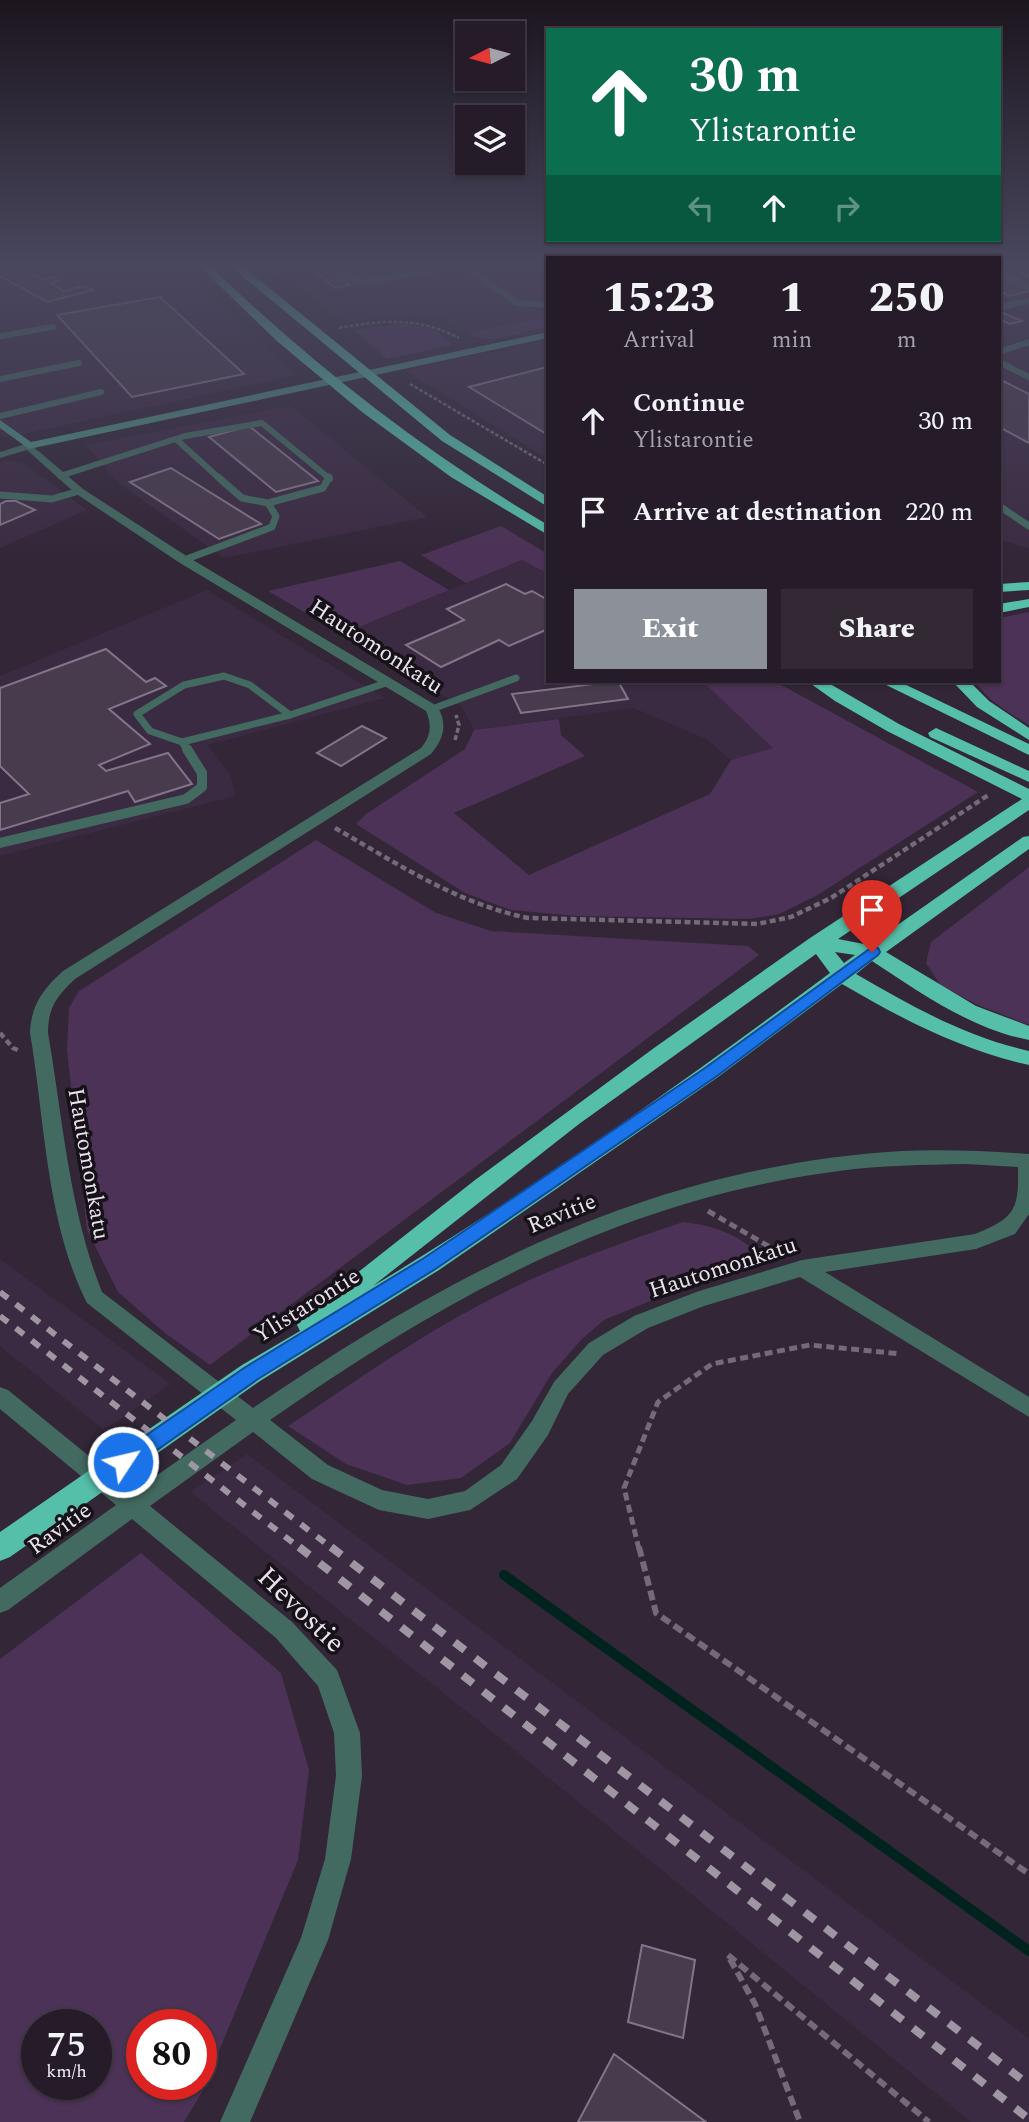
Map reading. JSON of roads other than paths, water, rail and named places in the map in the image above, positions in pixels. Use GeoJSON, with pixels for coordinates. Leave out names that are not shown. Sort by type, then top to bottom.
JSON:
{"type":"FeatureCollection","features":[{"type":"Feature","properties":{"kind":"highway"},"geometry":{"type":"LineString","coordinates":[[313,364],[418,447],[546,530]]}},
{"type":"Feature","properties":{"kind":"highway"},"geometry":{"type":"LineString","coordinates":[[356,364],[446,438],[546,502]]}},
{"type":"Feature","properties":{"kind":"highway"},"geometry":{"type":"LineString","coordinates":[[1001,588],[1029,586]]}},
{"type":"Feature","properties":{"kind":"highway"},"geometry":{"type":"LineString","coordinates":[[1001,609],[1029,603]]}},
{"type":"Feature","properties":{"kind":"highway"},"geometry":{"type":"LineString","coordinates":[[818,683],[842,700],[1029,796]]}},
{"type":"Feature","properties":{"kind":"highway"},"geometry":{"type":"LineString","coordinates":[[831,683],[1029,777]]}},
{"type":"Feature","properties":{"kind":"highway"},"geometry":{"type":"LineString","coordinates":[[890,683],[1026,744]]}},
{"type":"Feature","properties":{"kind":"highway"},"geometry":{"type":"LineString","coordinates":[[962,683],[1026,744]]}},
{"type":"Feature","properties":{"kind":"highway","name":"Ylistarontie"},"geometry":{"type":"LineString","coordinates":[[251,1373],[384,1262],[589,1104],[817,942],[1029,803]]}},
{"type":"Feature","properties":{"kind":"highway","name":"Ylistarontie"},"geometry":{"type":"LineString","coordinates":[[251,1373],[431,1263],[711,1072],[872,952],[1029,841]]}},
{"type":"Feature","properties":{"kind":"highway"},"geometry":{"type":"LineString","coordinates":[[817,942],[872,952],[968,1011],[1013,1030],[1029,1033]]}},
{"type":"Feature","properties":{"kind":"highway"},"geometry":{"type":"LineString","coordinates":[[817,942],[842,975],[940,1029],[993,1050],[1029,1058]]}},
{"type":"Feature","properties":{"kind":"highway"},"geometry":{"type":"LineString","coordinates":[[0,1548],[251,1373]]}},
{"type":"Feature","properties":{"kind":"street"},"geometry":{"type":"LineString","coordinates":[[0,456],[29,446],[412,364]]}},
{"type":"Feature","properties":{"kind":"street"},"geometry":{"type":"LineString","coordinates":[[0,423],[29,446]]}},
{"type":"Feature","properties":{"kind":"street","name":"Hautomonkatu"},"geometry":{"type":"LineString","coordinates":[[29,446],[79,491],[184,560],[432,709],[438,721],[437,738],[426,751],[69,975],[45,997],[38,1014],[68,1222],[78,1260],[94,1297],[320,1472],[379,1500],[428,1509],[470,1500],[509,1472],[540,1428],[561,1388],[596,1349],[641,1322],[687,1304],[802,1268],[976,1241],[1009,1229],[1028,1200],[1028,1161]]}},
{"type":"Feature","properties":{"kind":"street","name":"Ravitie"},"geometry":{"type":"LineString","coordinates":[[0,1602],[280,1400],[413,1316],[534,1252],[598,1225],[682,1198],[825,1166],[907,1156],[981,1156],[1028,1161]]}},
{"type":"Feature","properties":{"kind":"street"},"geometry":{"type":"LineString","coordinates":[[802,1268],[1029,1408]]}},
{"type":"Feature","properties":{"kind":"street","name":"Hevostie"},"geometry":{"type":"LineString","coordinates":[[0,1396],[284,1630],[328,1679],[347,1734],[349,1776],[335,1871],[314,1940],[235,2122]]}},
{"type":"Feature","properties":{"kind":"lane"},"geometry":{"type":"LineString","coordinates":[[0,379],[74,364]]}},
{"type":"Feature","properties":{"kind":"lane"},"geometry":{"type":"LineString","coordinates":[[1003,364],[1029,377]]}},
{"type":"Feature","properties":{"kind":"lane"},"geometry":{"type":"LineString","coordinates":[[0,416],[41,404],[101,392]]}},
{"type":"Feature","properties":{"kind":"lane"},"geometry":{"type":"LineString","coordinates":[[60,476],[177,440],[229,425],[262,423],[330,478],[323,488],[268,503],[242,499],[177,440]]}},
{"type":"Feature","properties":{"kind":"lane"},"geometry":{"type":"LineString","coordinates":[[0,495],[28,495],[52,499],[79,491]]}},
{"type":"Feature","properties":{"kind":"lane"},"geometry":{"type":"LineString","coordinates":[[184,560],[272,527],[276,516],[268,503]]}},
{"type":"Feature","properties":{"kind":"lane"},"geometry":{"type":"LineString","coordinates":[[1001,507],[1029,526]]}},
{"type":"Feature","properties":{"kind":"lane"},"geometry":{"type":"LineString","coordinates":[[289,715],[236,678],[212,675],[153,701],[138,714],[150,731],[182,742],[289,715],[389,682]]}},
{"type":"Feature","properties":{"kind":"lane"},"geometry":{"type":"LineString","coordinates":[[432,709],[516,678]]}},
{"type":"Feature","properties":{"kind":"lane"},"geometry":{"type":"LineString","coordinates":[[0,843],[186,799],[202,787],[202,773],[182,742]]}},
{"type":"Feature","properties":{"kind":"waterway"},"geometry":{"type":"LineString","coordinates":[[504,1575],[1029,1951]]}},
{"type":"Feature","properties":{"kind":"railway"},"geometry":{"type":"LineString","coordinates":[[0,1292],[333,1549]]}},
{"type":"Feature","properties":{"kind":"railway"},"geometry":{"type":"LineString","coordinates":[[0,1316],[301,1549]]}},
{"type":"Feature","properties":{"kind":"railway"},"geometry":{"type":"LineString","coordinates":[[299,1547],[1029,2119]]}},
{"type":"Feature","properties":{"kind":"railway"},"geometry":{"type":"LineString","coordinates":[[331,1547],[1029,2085]]}}]}
